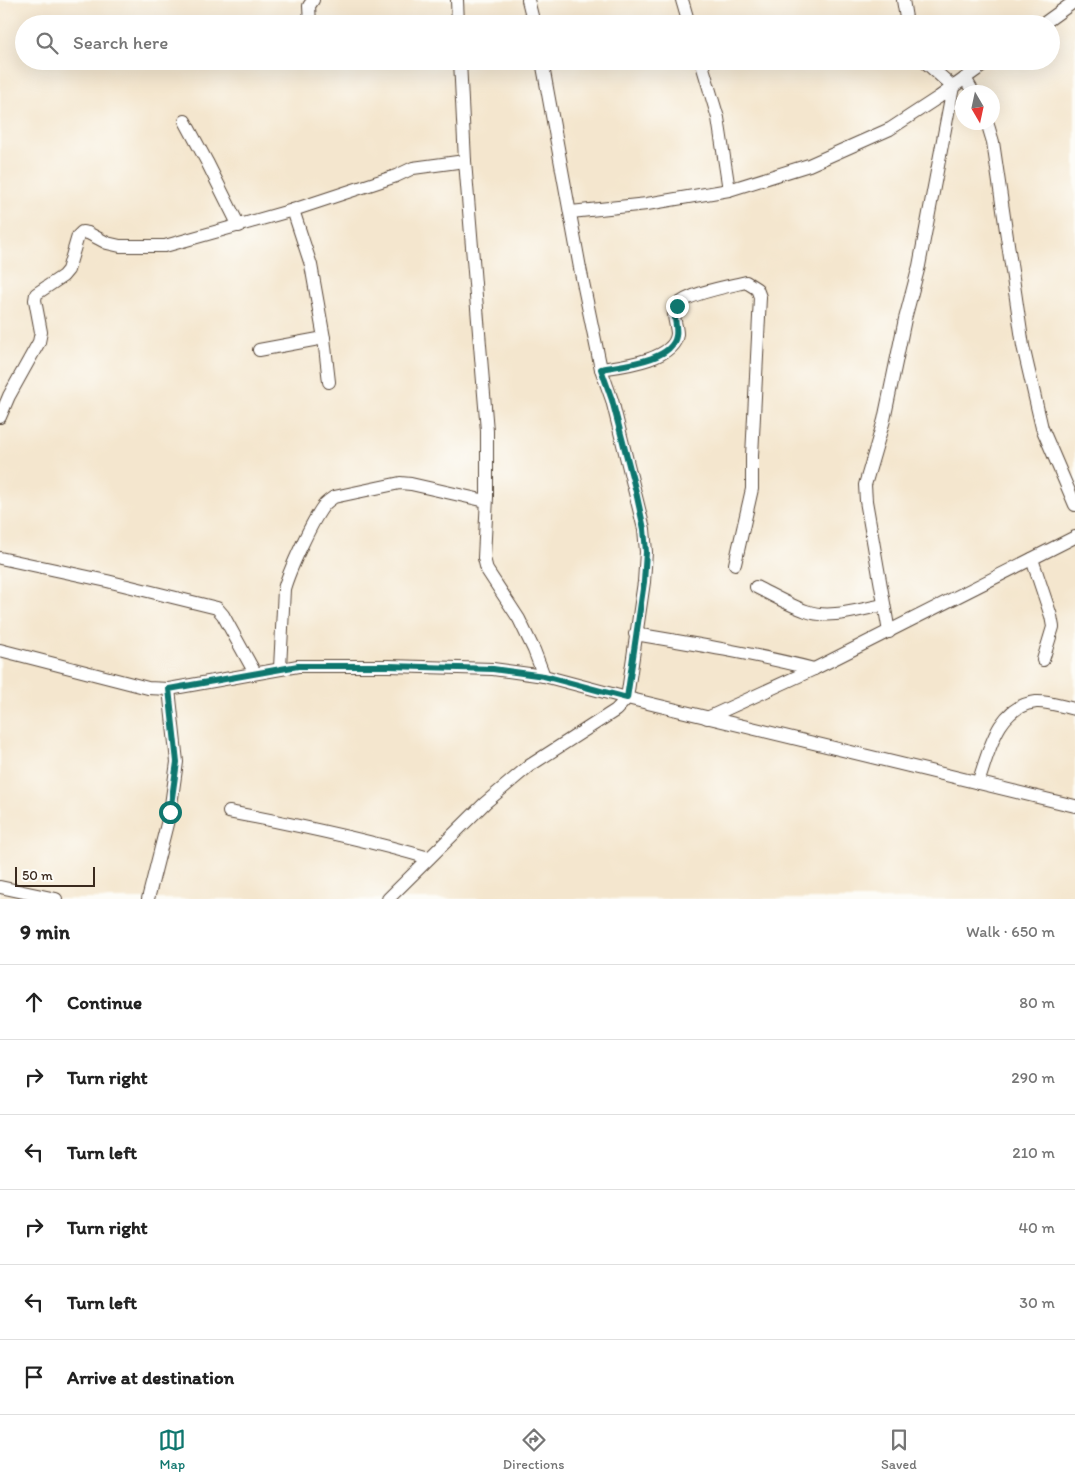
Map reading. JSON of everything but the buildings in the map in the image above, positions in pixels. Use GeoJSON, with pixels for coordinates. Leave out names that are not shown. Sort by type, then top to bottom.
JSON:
{"type":"FeatureCollection","features":[{"type":"Feature","properties":{"kind":"street"},"geometry":{"type":"LineString","coordinates":[[310,15],[309,6],[313,0]]}},
{"type":"Feature","properties":{"kind":"street"},"geometry":{"type":"LineString","coordinates":[[457,0],[458,15]]}},
{"type":"Feature","properties":{"kind":"street"},"geometry":{"type":"LineString","coordinates":[[528,0],[532,15]]}},
{"type":"Feature","properties":{"kind":"street"},"geometry":{"type":"LineString","coordinates":[[682,0],[686,15]]}},
{"type":"Feature","properties":{"kind":"street"},"geometry":{"type":"LineString","coordinates":[[903,0],[906,15]]}},
{"type":"Feature","properties":{"kind":"street"},"geometry":{"type":"LineString","coordinates":[[1056,15],[1075,1]]}},
{"type":"Feature","properties":{"kind":"street"},"geometry":{"type":"LineString","coordinates":[[460,70],[465,160],[486,430],[484,558],[487,570],[519,619],[544,676]]}},
{"type":"Feature","properties":{"kind":"street"},"geometry":{"type":"LineString","coordinates":[[388,899],[485,803],[529,766],[616,710],[627,698],[644,582],[646,552],[644,529],[612,400],[601,369],[580,268],[544,70]]}},
{"type":"Feature","properties":{"kind":"street"},"geometry":{"type":"LineString","coordinates":[[704,70],[718,118],[729,190]]}},
{"type":"Feature","properties":{"kind":"street"},"geometry":{"type":"LineString","coordinates":[[934,70],[953,87]]}},
{"type":"Feature","properties":{"kind":"street"},"geometry":{"type":"LineString","coordinates":[[571,212],[647,204],[729,190],[809,165],[890,129],[976,70]]}},
{"type":"Feature","properties":{"kind":"street"},"geometry":{"type":"LineString","coordinates":[[965,78],[969,85]]}},
{"type":"Feature","properties":{"kind":"street"},"geometry":{"type":"LineString","coordinates":[[888,632],[865,485],[884,420],[918,266],[953,87]]}},
{"type":"Feature","properties":{"kind":"street"},"geometry":{"type":"LineString","coordinates":[[185,121],[239,226]]}},
{"type":"Feature","properties":{"kind":"street"},"geometry":{"type":"LineString","coordinates":[[990,130],[1023,346],[1042,428],[1075,505]]}},
{"type":"Feature","properties":{"kind":"street"},"geometry":{"type":"LineString","coordinates":[[0,417],[9,396],[39,342],[41,332],[35,300],[36,294],[39,290],[63,276],[68,270],[78,236],[82,232],[88,232],[107,243],[120,246],[165,246],[294,210],[396,176],[413,168],[465,160]]}},
{"type":"Feature","properties":{"kind":"street"},"geometry":{"type":"LineString","coordinates":[[294,210],[311,265],[324,338],[329,382]]}},
{"type":"Feature","properties":{"kind":"street"},"geometry":{"type":"LineString","coordinates":[[601,369],[644,361],[669,350],[677,335],[674,315],[677,306],[687,298],[746,282],[757,289],[760,297],[752,489],[735,564]]}},
{"type":"Feature","properties":{"kind":"street"},"geometry":{"type":"LineString","coordinates":[[259,350],[324,338]]}},
{"type":"Feature","properties":{"kind":"street"},"geometry":{"type":"LineString","coordinates":[[280,668],[286,580],[312,526],[323,506],[328,501],[334,497],[400,483],[486,501]]}},
{"type":"Feature","properties":{"kind":"street"},"geometry":{"type":"LineString","coordinates":[[707,718],[814,669],[1075,537]]}},
{"type":"Feature","properties":{"kind":"street"},"geometry":{"type":"LineString","coordinates":[[0,558],[107,581],[217,608],[223,615],[255,673]]}},
{"type":"Feature","properties":{"kind":"street"},"geometry":{"type":"LineString","coordinates":[[1032,559],[1053,626],[1042,660]]}},
{"type":"Feature","properties":{"kind":"street"},"geometry":{"type":"LineString","coordinates":[[756,587],[807,612],[838,614],[884,605]]}},
{"type":"Feature","properties":{"kind":"street"},"geometry":{"type":"LineString","coordinates":[[635,634],[754,655],[814,669]]}},
{"type":"Feature","properties":{"kind":"street"},"geometry":{"type":"LineString","coordinates":[[0,650],[148,688],[169,689],[298,666],[493,669],[544,676],[707,718],[1075,806]]}},
{"type":"Feature","properties":{"kind":"street"},"geometry":{"type":"LineString","coordinates":[[148,899],[170,812],[177,762],[169,689]]}},
{"type":"Feature","properties":{"kind":"street"},"geometry":{"type":"LineString","coordinates":[[978,783],[998,726],[1014,711],[1027,704],[1038,702],[1075,709]]}},
{"type":"Feature","properties":{"kind":"street"},"geometry":{"type":"LineString","coordinates":[[229,812],[325,831],[429,858]]}},
{"type":"Feature","properties":{"kind":"street"},"geometry":{"type":"LineString","coordinates":[[0,887],[56,899]]}},
{"type":"Feature","properties":{"kind":"route"},"geometry":{"type":"LineString","coordinates":[[170,812],[177,762],[169,689],[298,666],[389,666],[493,669],[544,676],[627,698],[644,582],[646,552],[644,529],[636,492],[612,400],[601,369],[644,361],[669,350],[677,335],[674,315],[677,306]]}}]}
